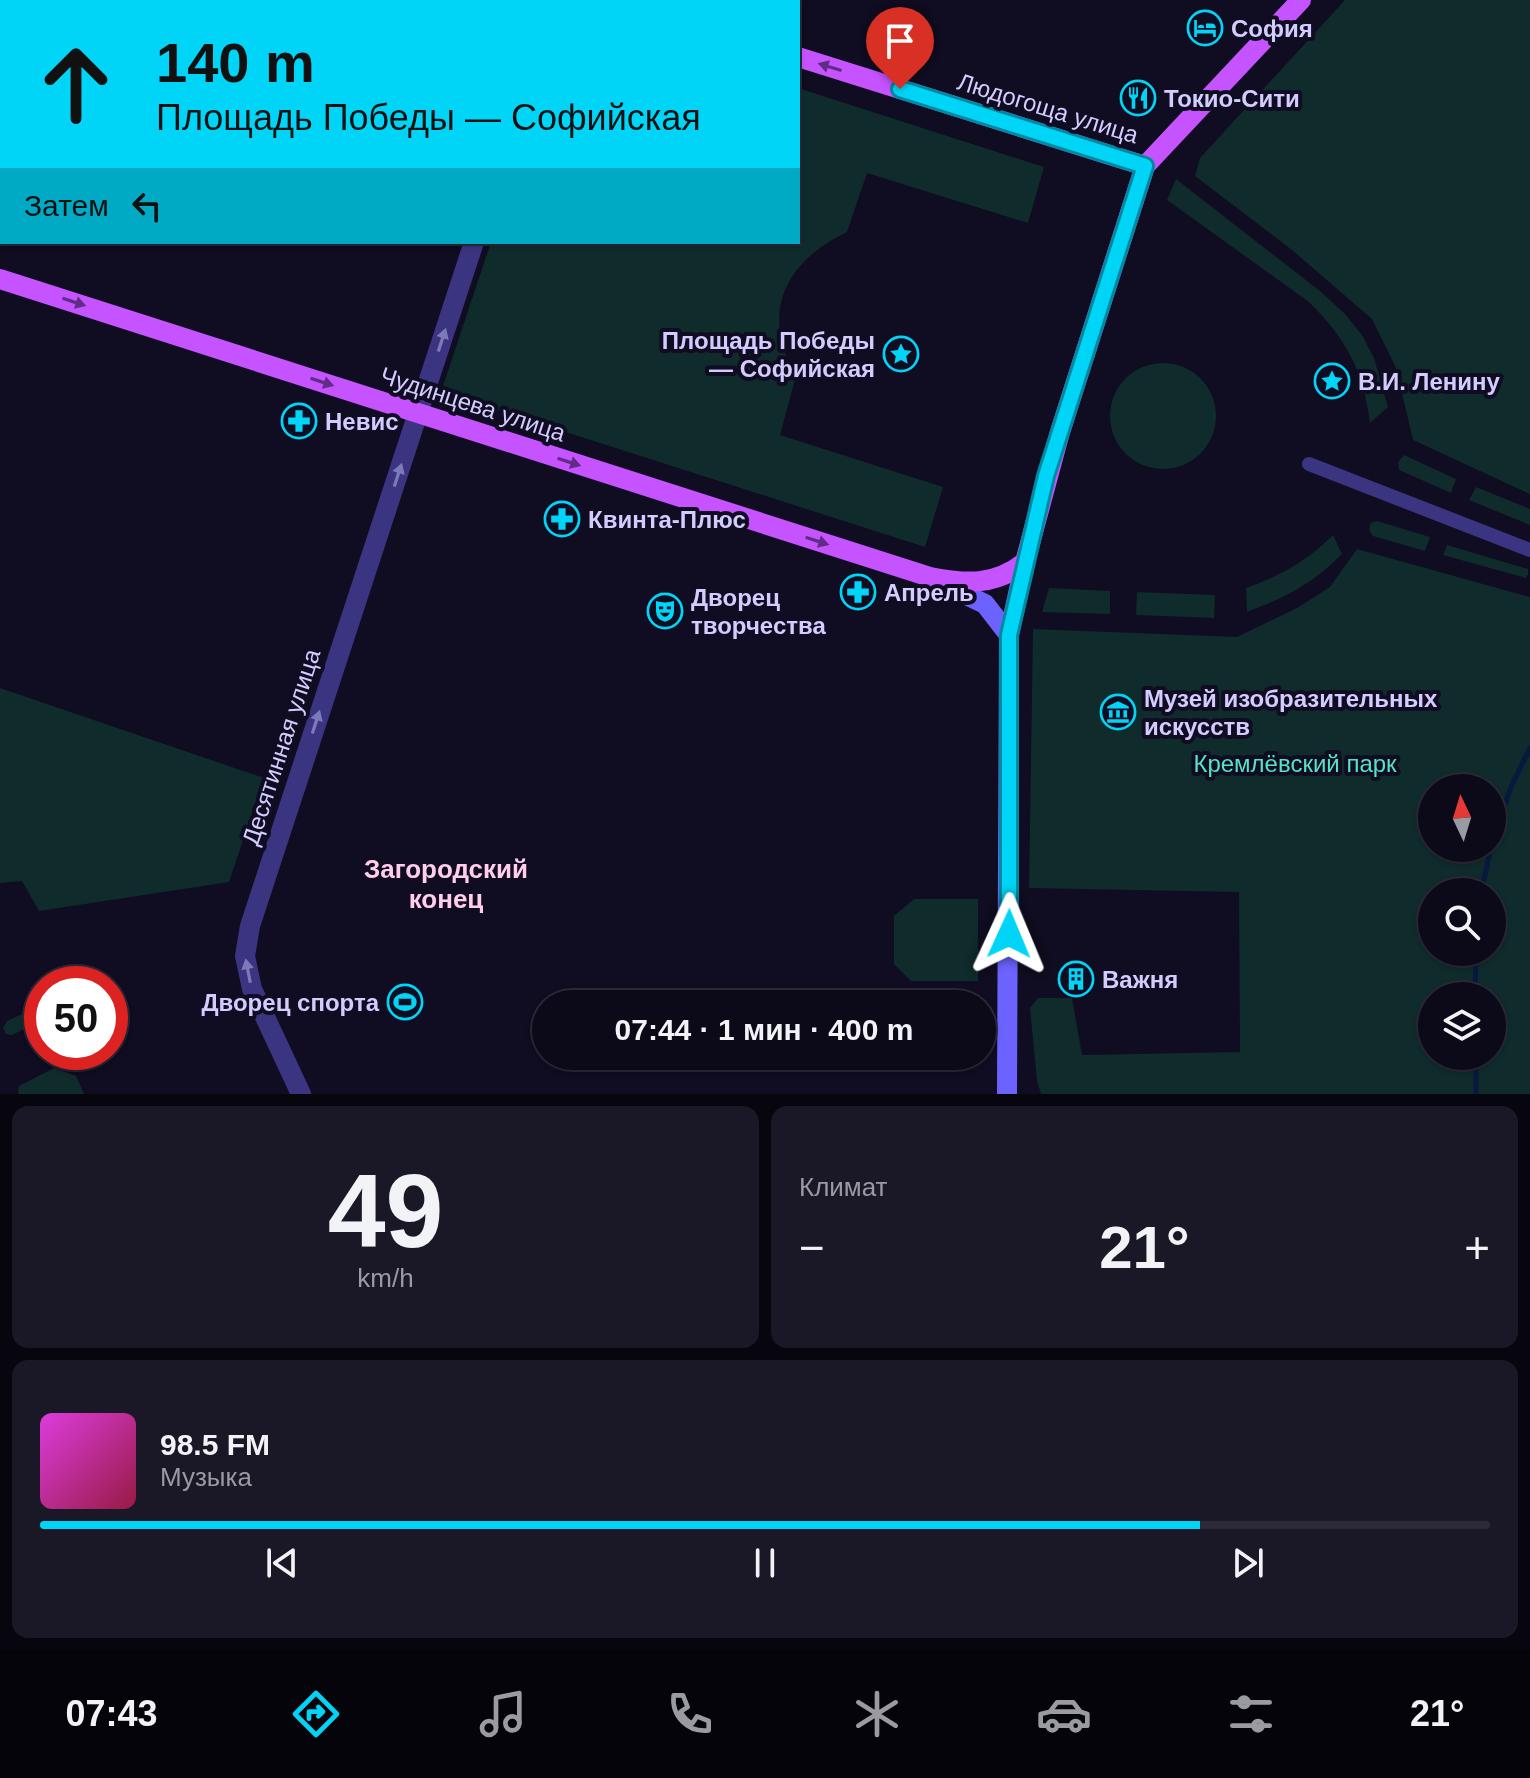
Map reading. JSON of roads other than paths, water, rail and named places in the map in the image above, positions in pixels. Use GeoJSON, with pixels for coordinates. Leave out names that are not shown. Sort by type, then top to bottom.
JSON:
{"type":"FeatureCollection","features":[{"type":"Feature","properties":{"kind":"main road"},"geometry":{"type":"LineString","coordinates":[[1007,1094],[1009,635],[1051,461],[1145,166],[1301,0]]}},
{"type":"Feature","properties":{"kind":"main road","name":"Людогоща улица"},"geometry":{"type":"LineString","coordinates":[[800,58],[1145,166]]}},
{"type":"Feature","properties":{"kind":"main road","name":"Чудинцева улица"},"geometry":{"type":"LineString","coordinates":[[0,279],[930,577],[959,582],[992,580],[1012,572],[1025,562]]}},
{"type":"Feature","properties":{"kind":"main road","name":"Чудинцева улица"},"geometry":{"type":"LineString","coordinates":[[930,577],[985,604],[1009,635]]}},
{"type":"Feature","properties":{"kind":"main road"},"geometry":{"type":"LineString","coordinates":[[1008,1050],[1018,1094]]}},
{"type":"Feature","properties":{"kind":"street","name":"Десятинная улица"},"geometry":{"type":"LineString","coordinates":[[301,1094],[252,989],[245,956],[250,926],[473,244]]}},
{"type":"Feature","properties":{"kind":"street"},"geometry":{"type":"LineString","coordinates":[[1309,464],[1530,550]]}},
{"type":"Feature","properties":{"kind":"waterway"},"geometry":{"type":"LineString","coordinates":[[1506,802],[1530,748]]}},
{"type":"Feature","properties":{"kind":"waterway"},"geometry":{"type":"LineString","coordinates":[[1484,878],[1488,862]]}},
{"type":"Feature","properties":{"kind":"waterway"},"geometry":{"type":"LineString","coordinates":[[1475,982],[1476,966]]}},
{"type":"Feature","properties":{"kind":"waterway"},"geometry":{"type":"LineString","coordinates":[[1476,1070],[1476,1094]]}},
{"type":"Feature","properties":{"kind":"place","name":"София"},"geometry":{"type":"Point","coordinates":[1205,28]}},
{"type":"Feature","properties":{"kind":"place","name":"Токио-Сити"},"geometry":{"type":"Point","coordinates":[1138,98]}},
{"type":"Feature","properties":{"kind":"place","name":"Площадь Победы — Софийская"},"geometry":{"type":"Point","coordinates":[901,354]}},
{"type":"Feature","properties":{"kind":"place","name":"В.И. Ленину"},"geometry":{"type":"Point","coordinates":[1332,381]}},
{"type":"Feature","properties":{"kind":"place","name":"Невис"},"geometry":{"type":"Point","coordinates":[299,421]}},
{"type":"Feature","properties":{"kind":"place","name":"Квинта-Плюс"},"geometry":{"type":"Point","coordinates":[562,519]}},
{"type":"Feature","properties":{"kind":"place","name":"Апрель"},"geometry":{"type":"Point","coordinates":[858,592]}},
{"type":"Feature","properties":{"kind":"place","name":"Дворец творчества"},"geometry":{"type":"Point","coordinates":[665,611]}},
{"type":"Feature","properties":{"kind":"place","name":"Музей изобразительных искусств"},"geometry":{"type":"Point","coordinates":[1118,712]}},
{"type":"Feature","properties":{"kind":"place","name":"Важня"},"geometry":{"type":"Point","coordinates":[1076,979]}},
{"type":"Feature","properties":{"kind":"place","name":"Дворец спорта"},"geometry":{"type":"Point","coordinates":[405,1002]}},
{"type":"Feature","properties":{"kind":"district","name":"Загородский конец"},"geometry":{"type":"Point","coordinates":[446,884]}},
{"type":"Feature","properties":{"kind":"park label","name":"Кремлёвский парк"},"geometry":{"type":"Point","coordinates":[1295,763]}}]}
